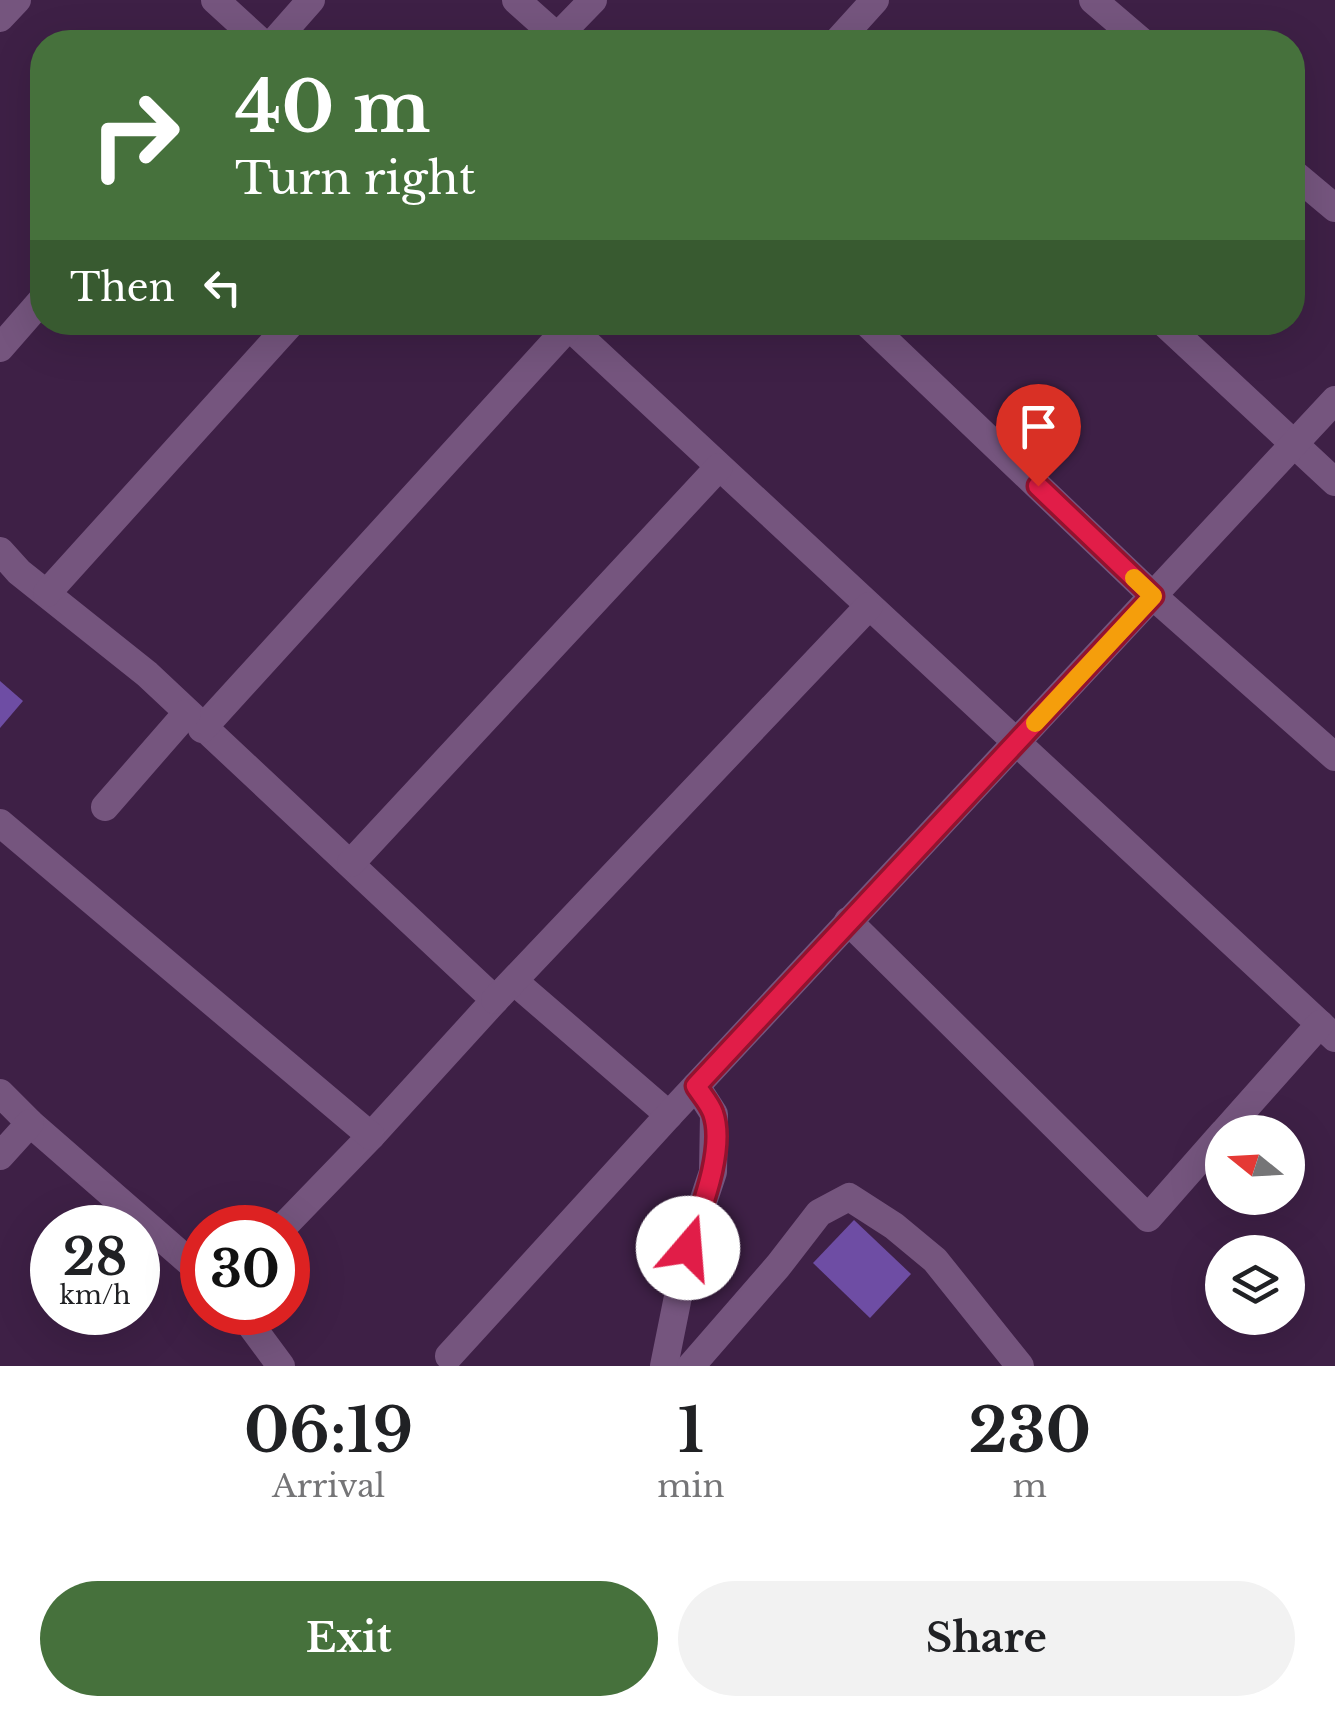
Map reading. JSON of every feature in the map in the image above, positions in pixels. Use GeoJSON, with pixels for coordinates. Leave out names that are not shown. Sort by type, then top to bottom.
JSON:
{"type":"FeatureCollection","features":[{"type":"Feature","properties":{"kind":"street"},"geometry":{"type":"LineString","coordinates":[[0,18],[17,0]]}},
{"type":"Feature","properties":{"kind":"street"},"geometry":{"type":"LineString","coordinates":[[215,0],[249,30]]}},
{"type":"Feature","properties":{"kind":"street"},"geometry":{"type":"LineString","coordinates":[[285,30],[311,0]]}},
{"type":"Feature","properties":{"kind":"street"},"geometry":{"type":"LineString","coordinates":[[516,0],[549,30]]}},
{"type":"Feature","properties":{"kind":"street"},"geometry":{"type":"LineString","coordinates":[[568,30],[593,0]]}},
{"type":"Feature","properties":{"kind":"street"},"geometry":{"type":"LineString","coordinates":[[854,30],[876,0]]}},
{"type":"Feature","properties":{"kind":"street"},"geometry":{"type":"LineString","coordinates":[[1092,0],[1128,30]]}},
{"type":"Feature","properties":{"kind":"street"},"geometry":{"type":"LineString","coordinates":[[1110,30],[1118,22]]}},
{"type":"Feature","properties":{"kind":"street"},"geometry":{"type":"LineString","coordinates":[[1305,183],[1335,208]]}},
{"type":"Feature","properties":{"kind":"street"},"geometry":{"type":"LineString","coordinates":[[0,348],[30,314]]}},
{"type":"Feature","properties":{"kind":"street"},"geometry":{"type":"LineString","coordinates":[[47,593],[280,335]]}},
{"type":"Feature","properties":{"kind":"street"},"geometry":{"type":"LineString","coordinates":[[106,807],[194,721],[558,335]]}},
{"type":"Feature","properties":{"kind":"street"},"geometry":{"type":"LineString","coordinates":[[580,335],[1331,1033],[1242,1115]]}},
{"type":"Feature","properties":{"kind":"street"},"geometry":{"type":"LineString","coordinates":[[880,335],[1153,596],[1335,757]]}},
{"type":"Feature","properties":{"kind":"street"},"geometry":{"type":"LineString","coordinates":[[1177,335],[1335,482]]}},
{"type":"Feature","properties":{"kind":"street"},"geometry":{"type":"LineString","coordinates":[[449,1356],[669,1114],[1335,400]]}},
{"type":"Feature","properties":{"kind":"street"},"geometry":{"type":"LineString","coordinates":[[352,863],[720,467]]}},
{"type":"Feature","properties":{"kind":"street"},"geometry":{"type":"LineString","coordinates":[[6,569],[47,593],[147,674],[352,863],[395,909],[669,1114]]}},
{"type":"Feature","properties":{"kind":"street"},"geometry":{"type":"LineString","coordinates":[[304,1205],[869,606]]}},
{"type":"Feature","properties":{"kind":"street"},"geometry":{"type":"LineString","coordinates":[[0,822],[371,1136]]}},
{"type":"Feature","properties":{"kind":"street"},"geometry":{"type":"LineString","coordinates":[[848,921],[1148,1218],[1205,1153]]}},
{"type":"Feature","properties":{"kind":"street"},"geometry":{"type":"LineString","coordinates":[[664,1366],[688,1248],[713,1172],[714,1114],[696,1086]]}},
{"type":"Feature","properties":{"kind":"street"},"geometry":{"type":"LineString","coordinates":[[0,1093],[180,1253]]}},
{"type":"Feature","properties":{"kind":"street"},"geometry":{"type":"LineString","coordinates":[[0,1156],[30,1122]]}},
{"type":"Feature","properties":{"kind":"street"},"geometry":{"type":"LineString","coordinates":[[690,1366],[819,1213],[849,1197],[894,1226],[935,1260],[1020,1366]]}},
{"type":"Feature","properties":{"kind":"street"},"geometry":{"type":"LineString","coordinates":[[258,1335],[281,1366]]}},
{"type":"Feature","properties":{"kind":"building"},"geometry":{"type":"Polygon","coordinates":[[[0,681],[23,701],[0,728],[0,681]]]}},
{"type":"Feature","properties":{"kind":"building"},"geometry":{"type":"Polygon","coordinates":[[[854,1220],[911,1274],[870,1318],[813,1263],[854,1220]]]}},
{"type":"Feature","properties":{"kind":"slow traffic"},"geometry":{"type":"LineString","coordinates":[[1035,723],[1153,596],[1134,578]]}},
{"type":"Feature","properties":{"kind":"route"},"geometry":{"type":"LineString","coordinates":[[688,1248],[713,1172],[714,1114],[696,1086],[1153,596],[1038,486]]}}]}
